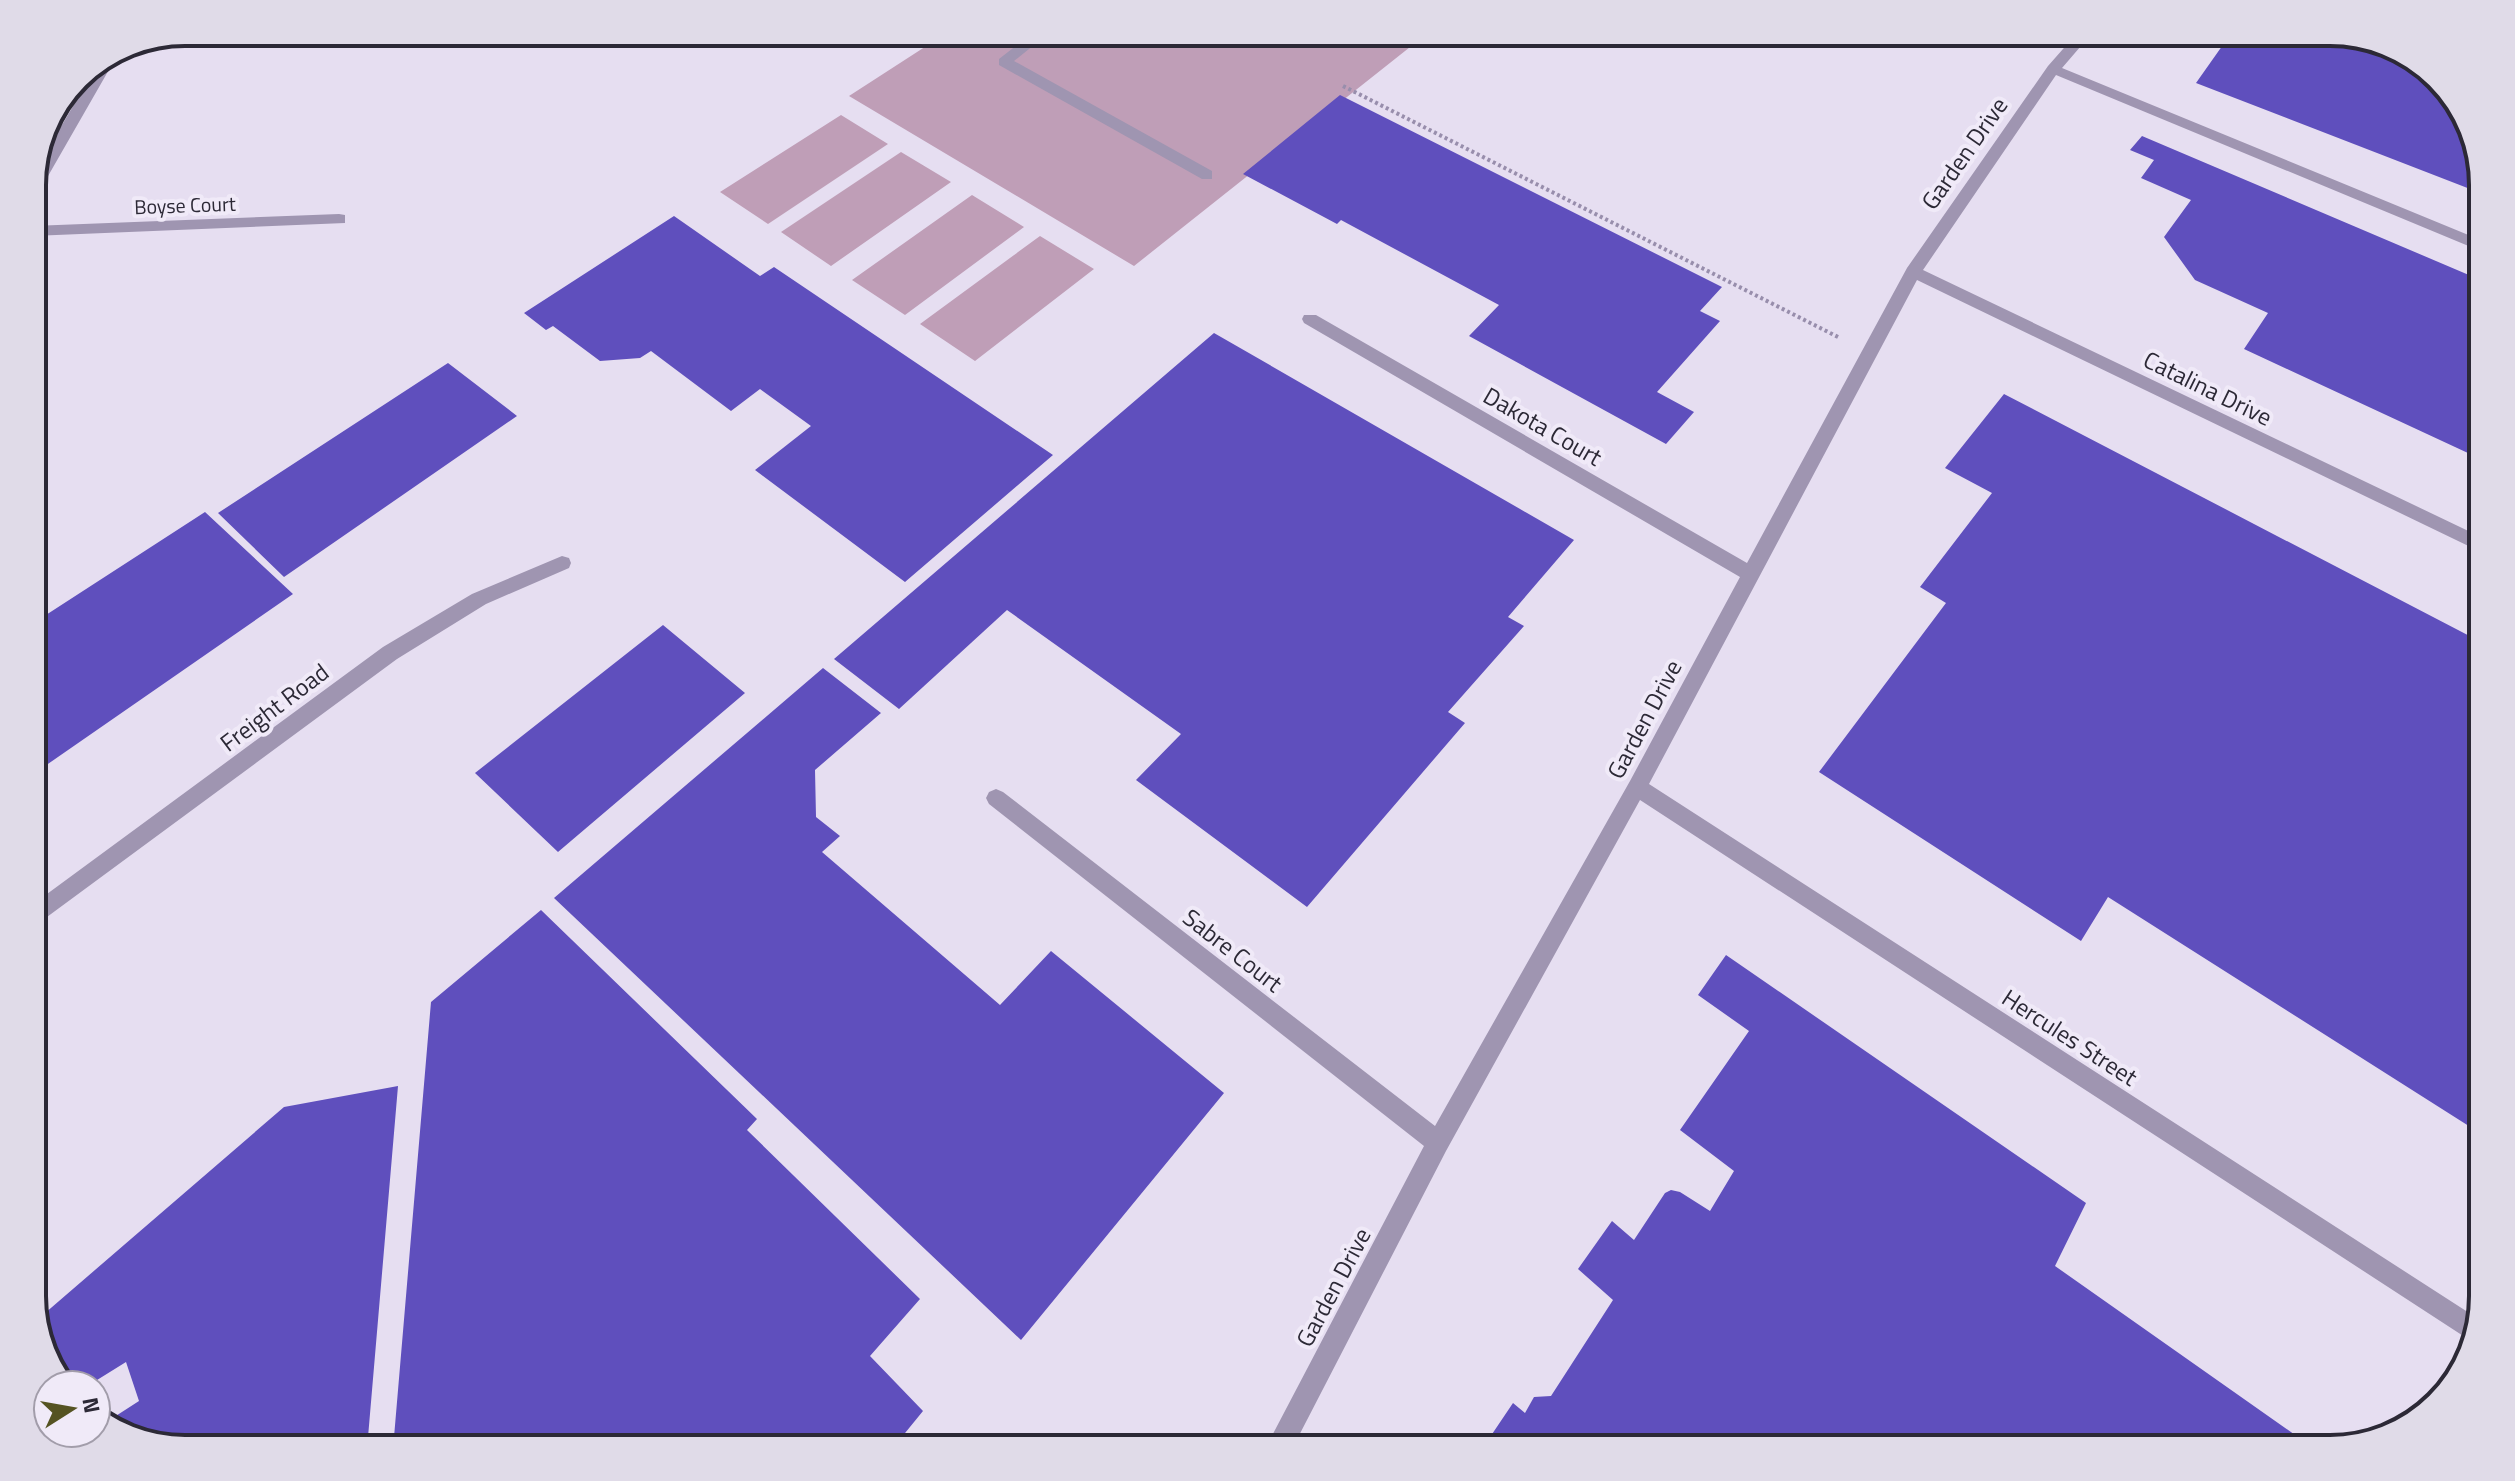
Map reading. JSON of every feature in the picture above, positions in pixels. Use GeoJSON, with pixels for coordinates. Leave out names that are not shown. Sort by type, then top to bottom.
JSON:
{"type":"FeatureCollection","features":[{"type":"Feature","properties":{"kind":"street"},"geometry":{"type":"LineString","coordinates":[[1025,46],[1004,62],[1207,175]]}},
{"type":"Feature","properties":{"kind":"street","name":"Garden Drive"},"geometry":{"type":"LineString","coordinates":[[1285,1435],[1438,1143],[1637,787],[1913,272],[2053,69],[2074,46]]}},
{"type":"Feature","properties":{"kind":"street"},"geometry":{"type":"LineString","coordinates":[[2053,69],[2469,241]]}},
{"type":"Feature","properties":{"kind":"street"},"geometry":{"type":"LineString","coordinates":[[49,161],[97,79]]}},
{"type":"Feature","properties":{"kind":"street","name":"Boyse Court"},"geometry":{"type":"LineString","coordinates":[[46,230],[339,219]]}},
{"type":"Feature","properties":{"kind":"street","name":"Catalina Drive"},"geometry":{"type":"LineString","coordinates":[[1913,272],[2469,539]]}},
{"type":"Feature","properties":{"kind":"street","name":"Dakota Court"},"geometry":{"type":"LineString","coordinates":[[1310,319],[1752,575]]}},
{"type":"Feature","properties":{"kind":"street","name":"Freight Road"},"geometry":{"type":"LineString","coordinates":[[46,908],[390,653],[479,599],[562,563]]}},
{"type":"Feature","properties":{"kind":"street","name":"Hercules Street"},"geometry":{"type":"LineString","coordinates":[[1637,787],[2466,1325]]}},
{"type":"Feature","properties":{"kind":"street","name":"Sabre Court"},"geometry":{"type":"LineString","coordinates":[[996,798],[1438,1143]]}},
{"type":"Feature","properties":{"kind":"path"},"geometry":{"type":"LineString","coordinates":[[1343,86],[1871,354]]}},
{"type":"Feature","properties":{"kind":"shaded area"},"geometry":{"type":"Polygon","coordinates":[[[926,46],[1411,46],[1134,266],[849,96],[926,46]]]}},
{"type":"Feature","properties":{"kind":"shaded area"},"geometry":{"type":"Polygon","coordinates":[[[841,115],[888,144],[768,224],[720,192],[841,115]]]}},
{"type":"Feature","properties":{"kind":"shaded area"},"geometry":{"type":"Polygon","coordinates":[[[901,152],[951,182],[831,266],[781,232],[901,152]]]}},
{"type":"Feature","properties":{"kind":"shaded area"},"geometry":{"type":"Polygon","coordinates":[[[972,195],[1024,227],[905,315],[852,280],[972,195]]]}},
{"type":"Feature","properties":{"kind":"shaded area"},"geometry":{"type":"Polygon","coordinates":[[[1040,236],[1094,269],[975,361],[920,324],[1040,236]]]}},
{"type":"Feature","properties":{"kind":"building"},"geometry":{"type":"Polygon","coordinates":[[[2222,46],[2348,47],[2383,57],[2415,75],[2450,115],[2462,140],[2469,189],[2196,83],[2222,46]]]}},
{"type":"Feature","properties":{"kind":"building"},"geometry":{"type":"Polygon","coordinates":[[[1340,95],[1722,287],[1700,311],[1720,321],[1657,392],[1694,412],[1666,444],[1469,336],[1499,305],[1341,220],[1337,224],[1243,174],[1340,95]]]}},
{"type":"Feature","properties":{"kind":"building"},"geometry":{"type":"Polygon","coordinates":[[[2142,136],[2469,275],[2469,453],[2244,349],[2268,313],[2195,280],[2164,237],[2191,200],[2141,178],[2154,160],[2130,150],[2142,136]]]}},
{"type":"Feature","properties":{"kind":"building"},"geometry":{"type":"Polygon","coordinates":[[[674,216],[760,276],[774,267],[1053,455],[905,582],[755,470],[811,426],[760,389],[731,411],[651,351],[640,358],[600,361],[553,326],[546,330],[524,313],[674,216]]]}},
{"type":"Feature","properties":{"kind":"building"},"geometry":{"type":"Polygon","coordinates":[[[1214,333],[1574,540],[1508,617],[1524,626],[1448,712],[1465,723],[1307,907],[1136,780],[1181,734],[1007,610],[899,709],[834,659],[1214,333]]]}},
{"type":"Feature","properties":{"kind":"building"},"geometry":{"type":"Polygon","coordinates":[[[448,363],[517,416],[284,577],[218,513],[448,363]]]}},
{"type":"Feature","properties":{"kind":"building"},"geometry":{"type":"Polygon","coordinates":[[[2004,394],[2469,636],[2469,1126],[2108,897],[2081,941],[1819,772],[1946,603],[1920,587],[1992,493],[1945,468],[2004,394]]]}},
{"type":"Feature","properties":{"kind":"building"},"geometry":{"type":"Polygon","coordinates":[[[205,512],[293,594],[46,765],[46,615],[205,512]]]}},
{"type":"Feature","properties":{"kind":"building"},"geometry":{"type":"Polygon","coordinates":[[[663,625],[745,693],[558,852],[475,773],[663,625]]]}},
{"type":"Feature","properties":{"kind":"building"},"geometry":{"type":"Polygon","coordinates":[[[823,668],[881,713],[815,770],[816,817],[840,836],[822,852],[1000,1005],[1051,951],[1224,1093],[1021,1340],[554,898],[823,668]]]}},
{"type":"Feature","properties":{"kind":"building"},"geometry":{"type":"Polygon","coordinates":[[[541,910],[757,1119],[747,1130],[920,1299],[870,1356],[923,1411],[903,1435],[394,1435],[431,1002],[541,910]]]}},
{"type":"Feature","properties":{"kind":"building"},"geometry":{"type":"Polygon","coordinates":[[[1726,955],[2086,1203],[2055,1266],[2295,1435],[1491,1435],[1513,1403],[1525,1413],[1534,1397],[1551,1396],[1613,1300],[1578,1269],[1612,1221],[1634,1240],[1665,1193],[1671,1190],[1680,1192],[1710,1211],[1734,1171],[1680,1130],[1749,1031],[1698,995],[1726,955]]]}},
{"type":"Feature","properties":{"kind":"building"},"geometry":{"type":"Polygon","coordinates":[[[398,1086],[368,1435],[185,1435],[167,1434],[132,1424],[115,1416],[139,1401],[126,1362],[112,1371],[67,1369],[51,1332],[47,1311],[284,1107],[398,1086]]]}}]}
